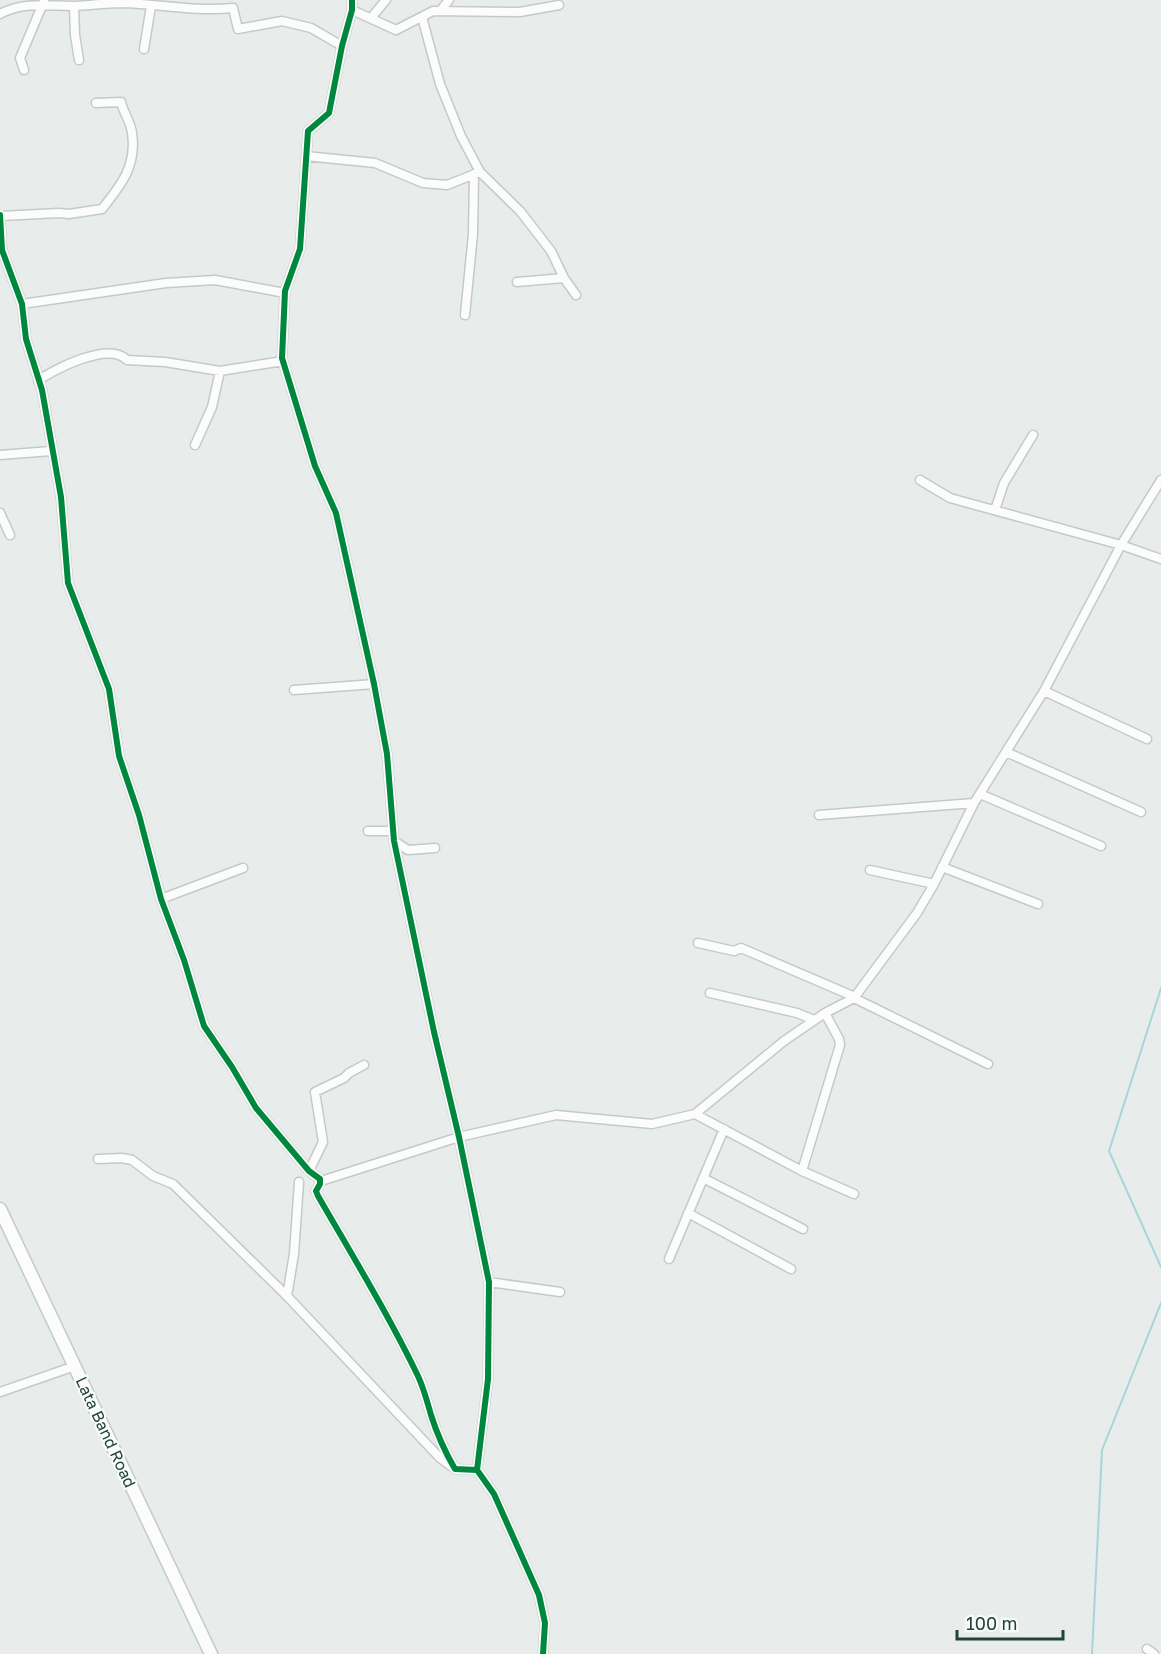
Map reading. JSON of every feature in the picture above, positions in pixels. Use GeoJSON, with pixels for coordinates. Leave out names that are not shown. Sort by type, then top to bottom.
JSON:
{"type":"FeatureCollection","features":[{"type":"Feature","properties":{"kind":"main road","name":"Lata Band Road"},"geometry":{"type":"LineString","coordinates":[[0,1209],[211,1654]]}},
{"type":"Feature","properties":{"kind":"street"},"geometry":{"type":"LineString","coordinates":[[370,18],[386,0]]}},
{"type":"Feature","properties":{"kind":"street"},"geometry":{"type":"LineString","coordinates":[[440,11],[448,0]]}},
{"type":"Feature","properties":{"kind":"street"},"geometry":{"type":"LineString","coordinates":[[24,70],[20,58],[43,2]]}},
{"type":"Feature","properties":{"kind":"street"},"geometry":{"type":"LineString","coordinates":[[2,10],[43,2],[75,6],[122,3],[207,10],[233,8],[238,29],[282,21],[310,28],[342,46]]}},
{"type":"Feature","properties":{"kind":"street"},"geometry":{"type":"LineString","coordinates":[[543,1654],[545,1623],[539,1595],[494,1494],[477,1470],[488,1379],[489,1282],[394,841],[387,754],[336,513],[315,466],[283,361],[285,293],[300,249],[308,131],[329,113],[352,5],[370,18],[396,30],[433,11],[520,12],[559,5]]}},
{"type":"Feature","properties":{"kind":"street"},"geometry":{"type":"LineString","coordinates":[[75,6],[75,35],[79,60]]}},
{"type":"Feature","properties":{"kind":"street"},"geometry":{"type":"LineString","coordinates":[[144,49],[151,6]]}},
{"type":"Feature","properties":{"kind":"street"},"geometry":{"type":"LineString","coordinates":[[422,17],[440,84],[477,173],[520,211],[551,251],[564,278],[576,295]]}},
{"type":"Feature","properties":{"kind":"street"},"geometry":{"type":"LineString","coordinates":[[96,103],[121,102],[132,132],[130,169],[102,209],[69,214],[0,216],[2,250],[21,304],[26,339],[42,390],[51,451],[61,497],[68,583],[110,689],[119,756],[204,1026],[256,1108],[309,1171],[321,1181]]}},
{"type":"Feature","properties":{"kind":"street"},"geometry":{"type":"LineString","coordinates":[[306,156],[375,163],[423,183],[447,185],[477,173]]}},
{"type":"Feature","properties":{"kind":"street"},"geometry":{"type":"LineString","coordinates":[[465,315],[477,173]]}},
{"type":"Feature","properties":{"kind":"street"},"geometry":{"type":"LineString","coordinates":[[517,282],[564,278]]}},
{"type":"Feature","properties":{"kind":"street"},"geometry":{"type":"LineString","coordinates":[[21,304],[166,283],[215,280],[285,293]]}},
{"type":"Feature","properties":{"kind":"street"},"geometry":{"type":"LineString","coordinates":[[38,381],[66,364],[105,354],[116,354],[127,360],[165,362],[220,371],[283,361]]}},
{"type":"Feature","properties":{"kind":"street"},"geometry":{"type":"LineString","coordinates":[[195,445],[212,407],[220,371]]}},
{"type":"Feature","properties":{"kind":"street"},"geometry":{"type":"LineString","coordinates":[[995,510],[1004,483],[1033,435]]}},
{"type":"Feature","properties":{"kind":"street"},"geometry":{"type":"LineString","coordinates":[[0,455],[51,451]]}},
{"type":"Feature","properties":{"kind":"street"},"geometry":{"type":"LineString","coordinates":[[920,480],[950,498],[1121,545],[1161,560]]}},
{"type":"Feature","properties":{"kind":"street"},"geometry":{"type":"LineString","coordinates":[[455,1469],[445,1451],[431,1415],[426,1394],[417,1375],[377,1297],[318,1196],[316,1191],[321,1181],[459,1137],[556,1115],[652,1124],[695,1114],[784,1041],[825,1013],[855,998],[917,913],[974,803],[1044,691],[1121,545],[1161,480]]}},
{"type":"Feature","properties":{"kind":"street"},"geometry":{"type":"LineString","coordinates":[[0,513],[10,535]]}},
{"type":"Feature","properties":{"kind":"street"},"geometry":{"type":"LineString","coordinates":[[294,690],[374,684]]}},
{"type":"Feature","properties":{"kind":"street"},"geometry":{"type":"LineString","coordinates":[[1044,691],[1147,739]]}},
{"type":"Feature","properties":{"kind":"street"},"geometry":{"type":"LineString","coordinates":[[1006,752],[1141,812]]}},
{"type":"Feature","properties":{"kind":"street"},"geometry":{"type":"LineString","coordinates":[[980,794],[1101,846]]}},
{"type":"Feature","properties":{"kind":"street"},"geometry":{"type":"LineString","coordinates":[[819,815],[974,803]]}},
{"type":"Feature","properties":{"kind":"street"},"geometry":{"type":"LineString","coordinates":[[368,831],[393,831]]}},
{"type":"Feature","properties":{"kind":"street"},"geometry":{"type":"LineString","coordinates":[[394,841],[408,850],[435,848]]}},
{"type":"Feature","properties":{"kind":"street"},"geometry":{"type":"LineString","coordinates":[[942,867],[1038,904]]}},
{"type":"Feature","properties":{"kind":"street"},"geometry":{"type":"LineString","coordinates":[[162,898],[243,868]]}},
{"type":"Feature","properties":{"kind":"street"},"geometry":{"type":"LineString","coordinates":[[870,870],[934,884]]}},
{"type":"Feature","properties":{"kind":"street"},"geometry":{"type":"LineString","coordinates":[[698,943],[734,951],[741,948],[855,998],[988,1064]]}},
{"type":"Feature","properties":{"kind":"street"},"geometry":{"type":"LineString","coordinates":[[710,993],[797,1013],[814,1020]]}},
{"type":"Feature","properties":{"kind":"street"},"geometry":{"type":"LineString","coordinates":[[802,1171],[840,1045],[825,1013]]}},
{"type":"Feature","properties":{"kind":"street"},"geometry":{"type":"LineString","coordinates":[[309,1171],[323,1142],[315,1092],[364,1065]]}},
{"type":"Feature","properties":{"kind":"street"},"geometry":{"type":"LineString","coordinates":[[695,1114],[802,1171],[854,1194]]}},
{"type":"Feature","properties":{"kind":"street"},"geometry":{"type":"LineString","coordinates":[[669,1259],[724,1129]]}},
{"type":"Feature","properties":{"kind":"street"},"geometry":{"type":"LineString","coordinates":[[98,1159],[132,1160],[153,1176],[173,1184],[287,1296],[440,1458],[455,1469],[477,1470]]}},
{"type":"Feature","properties":{"kind":"street"},"geometry":{"type":"LineString","coordinates":[[703,1178],[803,1228]]}},
{"type":"Feature","properties":{"kind":"street"},"geometry":{"type":"LineString","coordinates":[[287,1296],[294,1254],[299,1182]]}},
{"type":"Feature","properties":{"kind":"street"},"geometry":{"type":"LineString","coordinates":[[688,1213],[791,1269]]}},
{"type":"Feature","properties":{"kind":"street"},"geometry":{"type":"LineString","coordinates":[[489,1282],[560,1293]]}},
{"type":"Feature","properties":{"kind":"street"},"geometry":{"type":"LineString","coordinates":[[0,1392],[75,1366]]}},
{"type":"Feature","properties":{"kind":"waterway"},"geometry":{"type":"LineString","coordinates":[[1161,988],[1109,1151],[1161,1267]]}},
{"type":"Feature","properties":{"kind":"waterway"},"geometry":{"type":"LineString","coordinates":[[1092,1654],[1102,1450],[1161,1303]]}},
{"type":"Feature","properties":{"kind":"cycle path"},"geometry":{"type":"LineString","coordinates":[[352,0],[352,10],[342,46],[329,113],[308,131],[300,249],[285,291],[282,358],[315,466],[336,513],[387,754],[394,841],[489,1282],[488,1379],[477,1470],[494,1494],[539,1595],[545,1623],[543,1654]]}},
{"type":"Feature","properties":{"kind":"cycle path"},"geometry":{"type":"LineString","coordinates":[[0,215],[2,250],[22,304],[26,339],[42,390],[61,497],[68,583],[109,689],[119,756],[139,815],[161,899],[184,960],[204,1026],[256,1108],[309,1171],[320,1179],[316,1191],[318,1196],[370,1285],[420,1381],[436,1429],[451,1463],[455,1469],[477,1470]]}}]}
